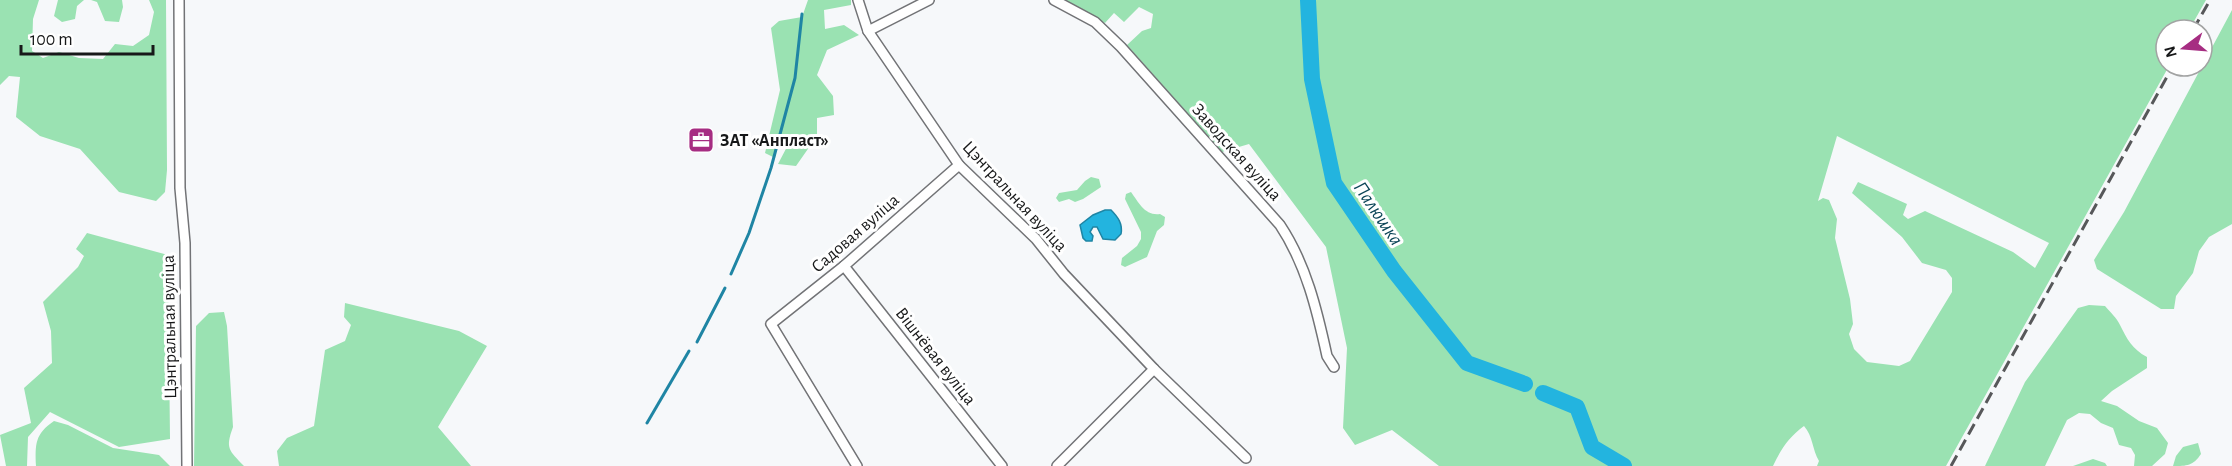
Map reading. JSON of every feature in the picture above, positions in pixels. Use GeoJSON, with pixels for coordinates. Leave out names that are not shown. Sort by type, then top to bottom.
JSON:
{"type":"FeatureCollection","features":[{"type":"Feature","properties":{"kind":"street","name":"Цэнтральная вуліца"},"geometry":{"type":"LineString","coordinates":[[179,0],[180,188],[185,243],[187,466]]}},
{"type":"Feature","properties":{"kind":"street","name":"Цэнтральная вуліца"},"geometry":{"type":"LineString","coordinates":[[858,0],[868,31],[959,165],[1036,239],[1064,274],[1154,369],[1246,458]]}},
{"type":"Feature","properties":{"kind":"street"},"geometry":{"type":"LineString","coordinates":[[868,31],[929,0]]}},
{"type":"Feature","properties":{"kind":"street","name":"Заводская вуліца"},"geometry":{"type":"LineString","coordinates":[[1054,0],[1095,22],[1121,47],[1280,225],[1294,246],[1305,272],[1327,356],[1334,367]]}},
{"type":"Feature","properties":{"kind":"street","name":"Садовая вуліца"},"geometry":{"type":"LineString","coordinates":[[857,466],[771,324],[844,266],[959,165]]}},
{"type":"Feature","properties":{"kind":"street","name":"Вішнёвая вуліца"},"geometry":{"type":"LineString","coordinates":[[844,266],[1002,466]]}},
{"type":"Feature","properties":{"kind":"street"},"geometry":{"type":"LineString","coordinates":[[1057,466],[1154,369]]}},
{"type":"Feature","properties":{"kind":"green space"},"geometry":{"type":"Polygon","coordinates":[[[0,0],[39,0],[33,19],[32,51],[43,58],[59,52],[79,58],[103,59],[115,44],[133,46],[149,35],[154,12],[149,0],[166,0],[167,170],[165,192],[156,201],[119,192],[80,149],[40,136],[16,117],[20,77],[9,76],[0,85],[0,0]]]}},
{"type":"Feature","properties":{"kind":"green space"},"geometry":{"type":"Polygon","coordinates":[[[58,0],[84,0],[77,6],[75,19],[62,22],[54,16],[58,0]]]}},
{"type":"Feature","properties":{"kind":"green space"},"geometry":{"type":"Polygon","coordinates":[[[91,0],[122,0],[123,7],[119,22],[105,21],[97,2],[91,0]]]}},
{"type":"Feature","properties":{"kind":"green space"},"geometry":{"type":"Polygon","coordinates":[[[808,0],[851,0],[851,5],[824,10],[825,29],[844,25],[859,35],[827,50],[817,75],[833,96],[834,115],[817,118],[817,136],[796,166],[778,164],[789,143],[784,135],[779,135],[775,158],[765,153],[780,90],[771,28],[779,21],[802,17],[808,0]]]}},
{"type":"Feature","properties":{"kind":"green space"},"geometry":{"type":"Polygon","coordinates":[[[1064,0],[2206,0],[2196,18],[2154,18],[2154,78],[2162,78],[1946,466],[1817,466],[1819,461],[1804,426],[1786,444],[1773,466],[1439,466],[1392,430],[1355,445],[1343,428],[1347,348],[1326,247],[1249,144],[1222,152],[1127,45],[1142,31],[1151,28],[1153,14],[1139,7],[1124,22],[1114,13],[1105,23],[1064,0]],[[1837,136],[1818,201],[1823,198],[1829,200],[1837,219],[1835,238],[1850,299],[1853,324],[1849,334],[1854,349],[1867,362],[1899,366],[1910,361],[1952,292],[1952,278],[1946,270],[1922,263],[1902,237],[1852,193],[1858,182],[1907,204],[1903,215],[1908,219],[1925,211],[2013,252],[2035,268],[2049,243],[1837,136]]]}},
{"type":"Feature","properties":{"kind":"green space"},"geometry":{"type":"Polygon","coordinates":[[[2232,10],[2232,224],[2209,237],[2199,251],[2193,273],[2176,296],[2174,309],[2161,309],[2097,269],[2094,260],[2124,212],[2196,78],[2214,78],[2214,44],[2232,10]]]}},
{"type":"Feature","properties":{"kind":"green space"},"geometry":{"type":"Polygon","coordinates":[[[1091,177],[1099,179],[1101,187],[1083,199],[1075,202],[1069,199],[1059,202],[1056,198],[1059,193],[1077,190],[1091,177]]]}},
{"type":"Feature","properties":{"kind":"green space"},"geometry":{"type":"Polygon","coordinates":[[[1131,192],[1146,211],[1165,217],[1164,225],[1157,231],[1147,257],[1125,267],[1121,265],[1122,258],[1137,246],[1141,239],[1141,232],[1125,199],[1126,194],[1131,192]]]}},
{"type":"Feature","properties":{"kind":"green space"},"geometry":{"type":"Polygon","coordinates":[[[87,233],[168,255],[170,439],[119,447],[50,412],[28,437],[27,466],[6,466],[0,435],[31,423],[24,388],[52,363],[51,331],[43,302],[78,267],[84,256],[76,249],[87,233]]]}},
{"type":"Feature","properties":{"kind":"green space"},"geometry":{"type":"Polygon","coordinates":[[[345,303],[459,331],[487,346],[438,427],[471,466],[279,466],[277,451],[287,438],[314,426],[325,350],[345,341],[351,325],[344,317],[345,303]]]}},
{"type":"Feature","properties":{"kind":"green space"},"geometry":{"type":"Polygon","coordinates":[[[2089,305],[2105,306],[2117,320],[2130,343],[2147,357],[2147,368],[2101,401],[2117,406],[2139,421],[2157,428],[2168,443],[2165,454],[2152,466],[2134,466],[2135,455],[2131,448],[2119,445],[2113,428],[2101,423],[2090,414],[2079,413],[2067,420],[2045,466],[1985,466],[2025,382],[2078,308],[2089,305]]]}},
{"type":"Feature","properties":{"kind":"green space"},"geometry":{"type":"Polygon","coordinates":[[[224,312],[227,326],[233,427],[229,445],[244,466],[194,466],[196,326],[209,313],[224,312]]]}},
{"type":"Feature","properties":{"kind":"green space"},"geometry":{"type":"Polygon","coordinates":[[[54,421],[68,425],[113,448],[159,455],[170,466],[36,466],[40,435],[54,421]]]}},
{"type":"Feature","properties":{"kind":"green space"},"geometry":{"type":"Polygon","coordinates":[[[2198,443],[2201,454],[2195,461],[2186,465],[2173,466],[2176,456],[2183,447],[2198,443]]]}},
{"type":"Feature","properties":{"kind":"green space"},"geometry":{"type":"Polygon","coordinates":[[[2093,459],[2107,466],[2073,466],[2093,459]]]}},
{"type":"Feature","properties":{"kind":"water"},"geometry":{"type":"Polygon","coordinates":[[[1111,210],[1118,218],[1121,224],[1121,234],[1115,240],[1103,239],[1097,227],[1093,227],[1090,232],[1093,236],[1092,241],[1086,241],[1080,225],[1093,215],[1111,210]]]}},
{"type":"Feature","properties":{"kind":"waterway","name":"Палюшка"},"geometry":{"type":"LineString","coordinates":[[1308,0],[1312,79],[1334,183],[1394,271],[1467,363],[1525,384]]}},
{"type":"Feature","properties":{"kind":"waterway"},"geometry":{"type":"LineString","coordinates":[[731,274],[749,233],[771,168],[795,78],[802,14]]}},
{"type":"Feature","properties":{"kind":"waterway"},"geometry":{"type":"LineString","coordinates":[[697,342],[725,288]]}},
{"type":"Feature","properties":{"kind":"waterway"},"geometry":{"type":"LineString","coordinates":[[647,423],[689,351]]}},
{"type":"Feature","properties":{"kind":"waterway","name":"Палюшка"},"geometry":{"type":"LineString","coordinates":[[1543,393],[1577,407],[1592,447],[1624,466]]}},
{"type":"Feature","properties":{"kind":"railway"},"geometry":{"type":"LineString","coordinates":[[2200,18],[2210,0]]}},
{"type":"Feature","properties":{"kind":"railway"},"geometry":{"type":"LineString","coordinates":[[1951,466],[2166,78]]}},
{"type":"Feature","properties":{"kind":"place","name":"ЗАТ «Анпласт»"},"geometry":{"type":"Point","coordinates":[701,140]}}]}
